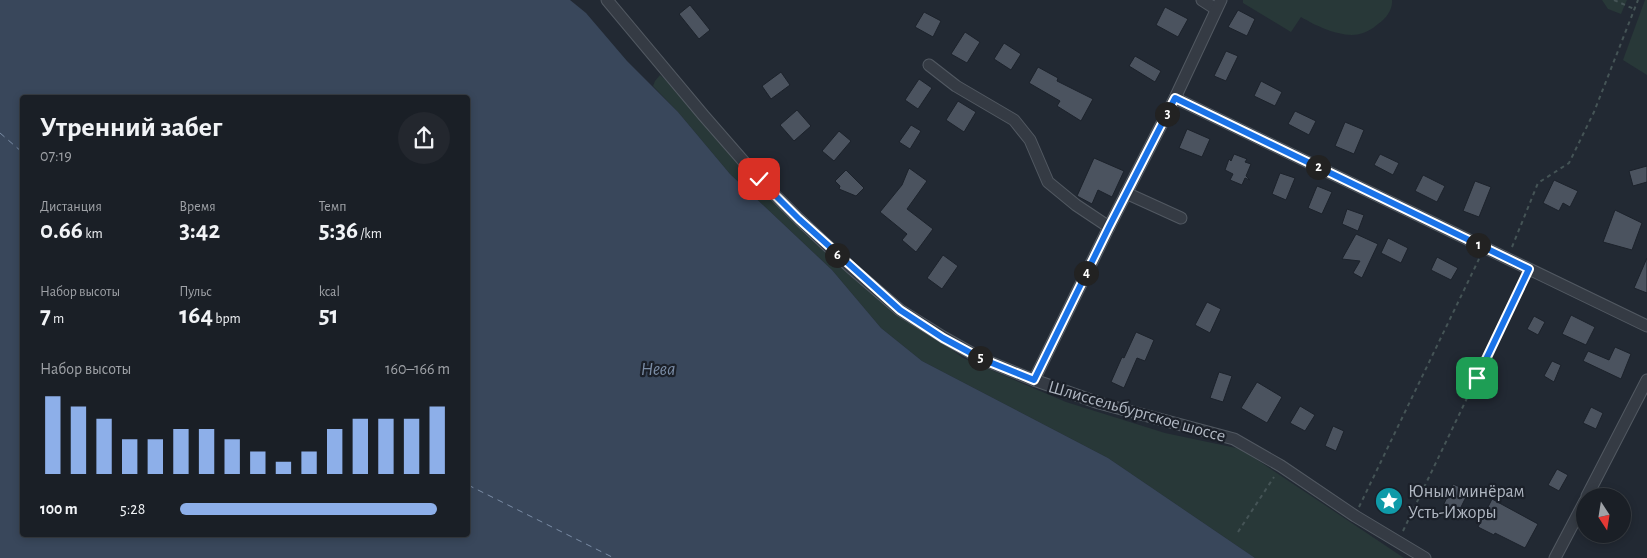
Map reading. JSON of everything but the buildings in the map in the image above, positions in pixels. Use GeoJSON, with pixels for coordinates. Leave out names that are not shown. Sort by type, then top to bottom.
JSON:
{"type":"FeatureCollection","features":[{"type":"Feature","properties":{"kind":"street","name":"Шлиссельбургское шоссе"},"geometry":{"type":"LineString","coordinates":[[607,0],[759,179],[850,267],[900,310],[943,338],[982,359],[1034,380],[1099,403],[1234,439],[1281,466],[1355,516],[1425,558]]}},
{"type":"Feature","properties":{"kind":"street"},"geometry":{"type":"LineString","coordinates":[[1034,380],[1175,98],[1219,4],[1202,0]]}},
{"type":"Feature","properties":{"kind":"street"},"geometry":{"type":"LineString","coordinates":[[929,65],[956,86],[1014,120],[1030,140],[1048,182],[1076,205],[1109,227]]}},
{"type":"Feature","properties":{"kind":"street"},"geometry":{"type":"LineString","coordinates":[[1175,98],[1647,326]]}},
{"type":"Feature","properties":{"kind":"street"},"geometry":{"type":"LineString","coordinates":[[1126,193],[1181,218]]}},
{"type":"Feature","properties":{"kind":"street"},"geometry":{"type":"LineString","coordinates":[[1591,488],[1647,380]]}},
{"type":"Feature","properties":{"kind":"street"},"geometry":{"type":"LineString","coordinates":[[1555,558],[1576,518]]}},
{"type":"Feature","properties":{"kind":"path"},"geometry":{"type":"LineString","coordinates":[[1614,0],[1634,9]]}},
{"type":"Feature","properties":{"kind":"path"},"geometry":{"type":"LineString","coordinates":[[1508,259],[1538,183],[1569,163],[1594,112],[1638,0]]}},
{"type":"Feature","properties":{"kind":"path"},"geometry":{"type":"LineString","coordinates":[[1355,516],[1485,248]]}},
{"type":"Feature","properties":{"kind":"path"},"geometry":{"type":"LineString","coordinates":[[1398,542],[1529,269]]}},
{"type":"Feature","properties":{"kind":"path"},"geometry":{"type":"LineString","coordinates":[[1238,532],[1281,466]]}},
{"type":"Feature","properties":{"kind":"shaded area"},"geometry":{"type":"Polygon","coordinates":[[[1243,0],[1392,0],[1392,3],[1387,16],[1373,28],[1356,35],[1348,35],[1322,28],[1301,17],[1291,32],[1243,3],[1243,0]]]}},
{"type":"Feature","properties":{"kind":"shaded area"},"geometry":{"type":"Polygon","coordinates":[[[1602,0],[1627,0],[1621,14],[1608,9],[1602,0]]]}},
{"type":"Feature","properties":{"kind":"shaded area"},"geometry":{"type":"Polygon","coordinates":[[[1645,0],[1647,0],[1647,75],[1623,60],[1645,0]]]}},
{"type":"Feature","properties":{"kind":"shaded area"},"geometry":{"type":"Polygon","coordinates":[[[660,75],[686,98],[836,262],[963,358],[1066,402],[1165,433],[1241,449],[1404,558],[1255,558],[1108,458],[922,361],[881,328],[832,270],[730,174],[678,112],[653,86],[660,75]]]}},
{"type":"Feature","properties":{"kind":"water","name":"Нева"},"geometry":{"type":"Polygon","coordinates":[[[0,0],[570,0],[586,13],[627,61],[678,112],[730,174],[832,270],[881,328],[922,361],[1108,458],[1255,558],[0,558],[0,0]]]}},
{"type":"Feature","properties":{"kind":"ferry route"},"geometry":{"type":"LineString","coordinates":[[0,133],[20,150]]}},
{"type":"Feature","properties":{"kind":"ferry route"},"geometry":{"type":"LineString","coordinates":[[470,486],[614,558]]}},
{"type":"Feature","properties":{"kind":"place","name":"Юным минёрам Усть-Ижоры"},"geometry":{"type":"Point","coordinates":[1389,501]}},
{"type":"Feature","properties":{"kind":"route"},"geometry":{"type":"LineString","coordinates":[[759,179],[850,267],[900,310],[943,338],[982,359],[1034,380],[1175,98],[1529,269],[1477,378]]}}]}
